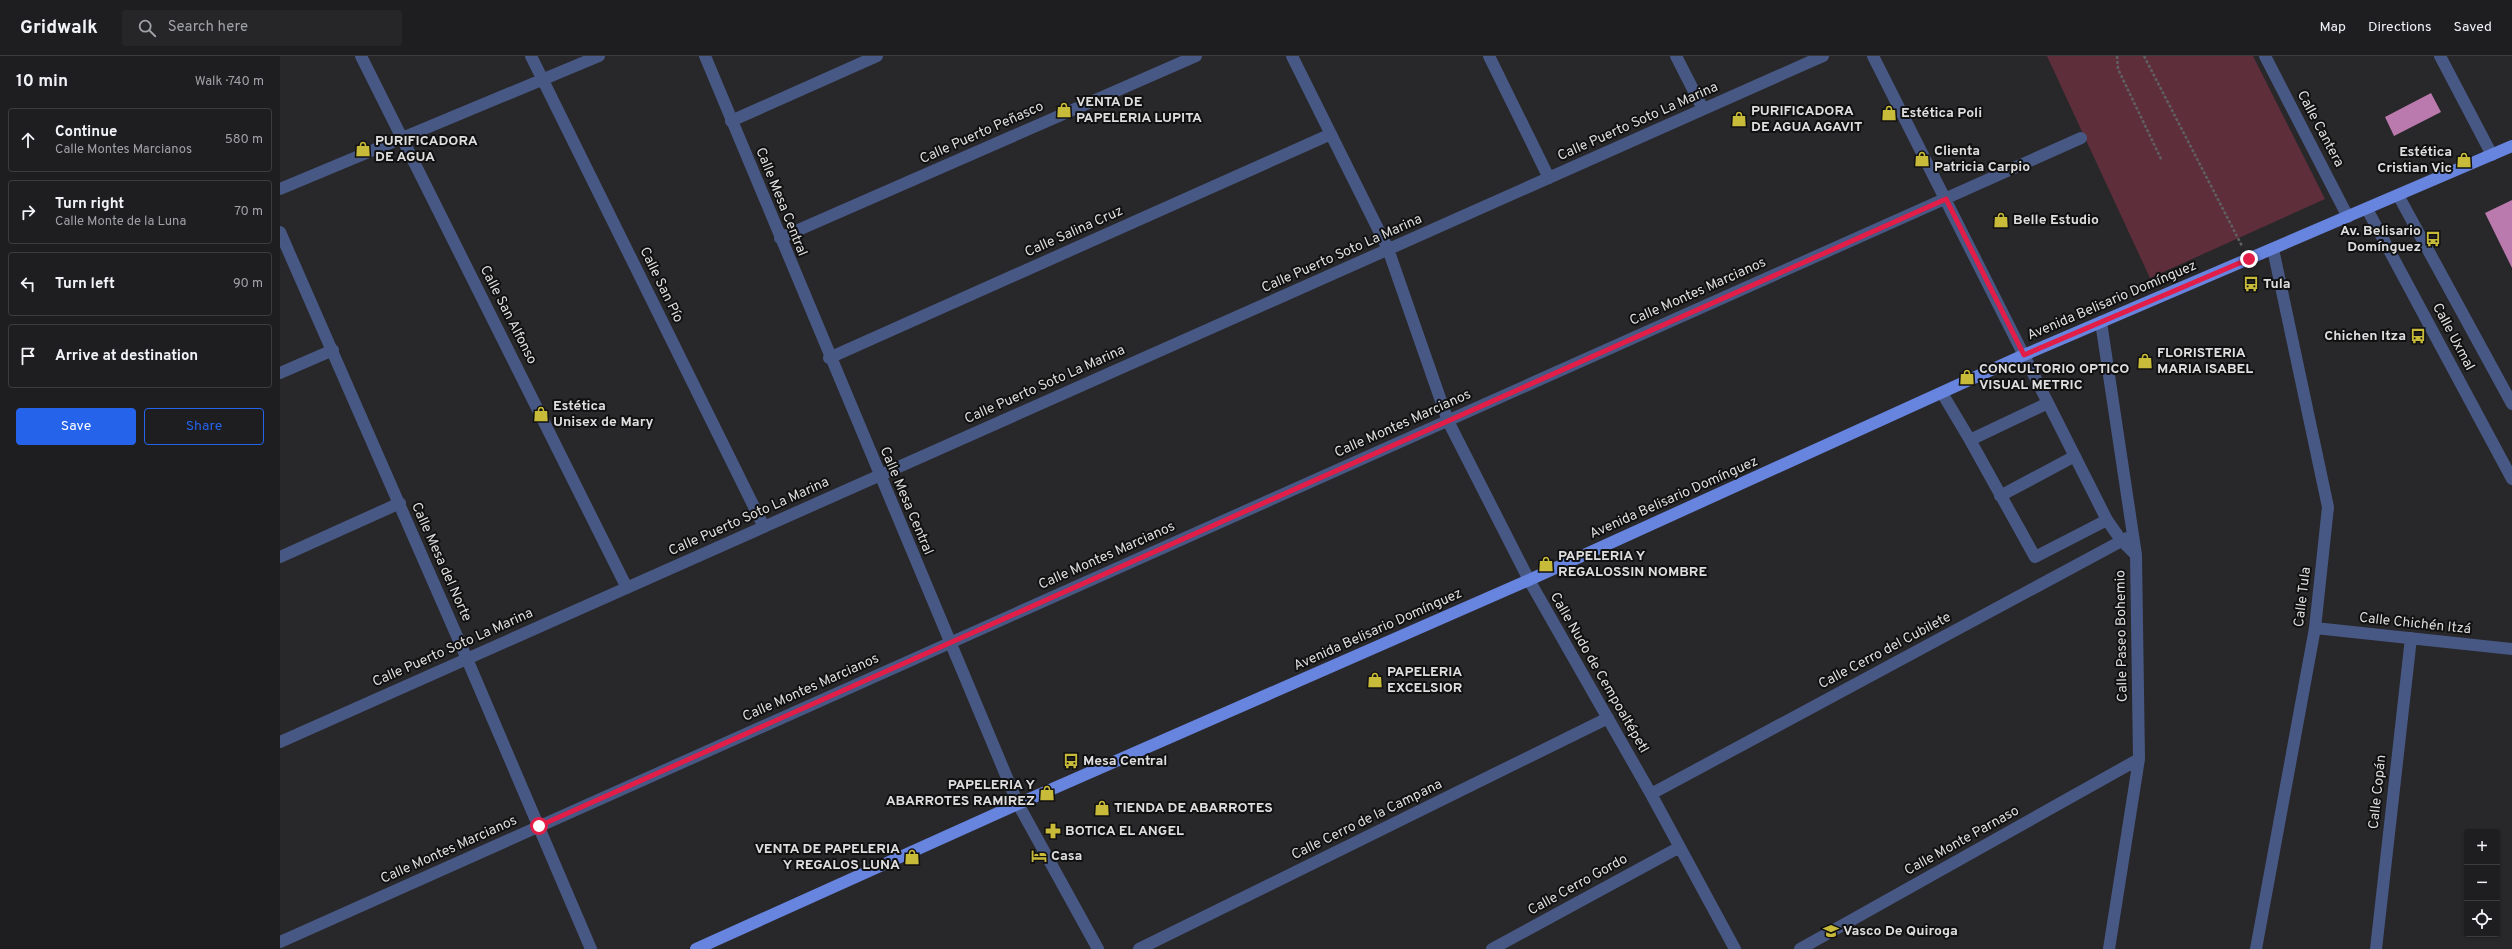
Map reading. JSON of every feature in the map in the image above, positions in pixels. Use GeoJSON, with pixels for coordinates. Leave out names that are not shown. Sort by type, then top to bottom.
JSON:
{"type":"FeatureCollection","features":[{"type":"Feature","properties":{"kind":"main road","name":"Avenida Belisario Domínguez"},"geometry":{"type":"LineString","coordinates":[[696,949],[1018,804],[1529,580],[2024,355],[2512,146]]}},
{"type":"Feature","properties":{"kind":"street","name":"Calle San Alfonso"},"geometry":{"type":"LineString","coordinates":[[361,56],[627,588]]}},
{"type":"Feature","properties":{"kind":"street","name":"Calle San Pío"},"geometry":{"type":"LineString","coordinates":[[530,56],[764,527]]}},
{"type":"Feature","properties":{"kind":"street"},"geometry":{"type":"LineString","coordinates":[[280,189],[599,56]]}},
{"type":"Feature","properties":{"kind":"street","name":"Calle Mesa Central"},"geometry":{"type":"LineString","coordinates":[[705,56],[829,358],[1018,804],[1098,949]]}},
{"type":"Feature","properties":{"kind":"street"},"geometry":{"type":"LineString","coordinates":[[731,121],[877,56]]}},
{"type":"Feature","properties":{"kind":"street","name":"Calle Puerto Peñasco"},"geometry":{"type":"LineString","coordinates":[[780,238],[1196,56]]}},
{"type":"Feature","properties":{"kind":"street","name":"Calle Nudo de Cempoaltépetl"},"geometry":{"type":"LineString","coordinates":[[1292,56],[1388,249],[1448,421],[1529,580],[1651,794],[1678,848],[1735,949]]}},
{"type":"Feature","properties":{"kind":"street"},"geometry":{"type":"LineString","coordinates":[[1489,56],[1549,178]]}},
{"type":"Feature","properties":{"kind":"street"},"geometry":{"type":"LineString","coordinates":[[1676,56],[1703,109]]}},
{"type":"Feature","properties":{"kind":"street","name":"Calle Puerto Soto La Marina"},"geometry":{"type":"LineString","coordinates":[[280,742],[1823,56]]}},
{"type":"Feature","properties":{"kind":"street"},"geometry":{"type":"LineString","coordinates":[[1873,56],[2107,520],[2121,540],[2136,554]]}},
{"type":"Feature","properties":{"kind":"street","name":"Calle Cantera"},"geometry":{"type":"LineString","coordinates":[[2265,56],[2348,217]]}},
{"type":"Feature","properties":{"kind":"street"},"geometry":{"type":"LineString","coordinates":[[2440,56],[2492,155]]}},
{"type":"Feature","properties":{"kind":"street","name":"Calle Salina Cruz"},"geometry":{"type":"LineString","coordinates":[[829,358],[1331,134]]}},
{"type":"Feature","properties":{"kind":"street","name":"Calle Montes Marcianos"},"geometry":{"type":"LineString","coordinates":[[280,942],[2081,138]]}},
{"type":"Feature","properties":{"kind":"street","name":"Calle Uxmal"},"geometry":{"type":"LineString","coordinates":[[2398,195],[2512,404]]}},
{"type":"Feature","properties":{"kind":"street","name":"Calle Uxmal"},"geometry":{"type":"LineString","coordinates":[[2367,208],[2512,479]]}},
{"type":"Feature","properties":{"kind":"street","name":"Calle Mesa del Norte"},"geometry":{"type":"LineString","coordinates":[[280,232],[400,503],[591,949]]}},
{"type":"Feature","properties":{"kind":"street","name":"Calle Tula"},"geometry":{"type":"LineString","coordinates":[[2256,949],[2315,628],[2328,507],[2273,249]]}},
{"type":"Feature","properties":{"kind":"street","name":"Calle Paseo Bohemio"},"geometry":{"type":"LineString","coordinates":[[2102,322],[2136,554],[2139,759],[2109,949]]}},
{"type":"Feature","properties":{"kind":"street"},"geometry":{"type":"LineString","coordinates":[[280,373],[332,350]]}},
{"type":"Feature","properties":{"kind":"street"},"geometry":{"type":"LineString","coordinates":[[1942,392],[2035,557],[2107,520]]}},
{"type":"Feature","properties":{"kind":"street"},"geometry":{"type":"LineString","coordinates":[[1970,440],[2048,403]]}},
{"type":"Feature","properties":{"kind":"street"},"geometry":{"type":"LineString","coordinates":[[2000,496],[2075,456]]}},
{"type":"Feature","properties":{"kind":"street"},"geometry":{"type":"LineString","coordinates":[[280,557],[400,503]]}},
{"type":"Feature","properties":{"kind":"street","name":"Calle Cerro del Cubilete"},"geometry":{"type":"LineString","coordinates":[[1651,794],[2121,540],[2134,536]]}},
{"type":"Feature","properties":{"kind":"street","name":"Calle Chichén Itzá"},"geometry":{"type":"LineString","coordinates":[[2315,628],[2512,649]]}},
{"type":"Feature","properties":{"kind":"street","name":"Calle Copán"},"geometry":{"type":"LineString","coordinates":[[2376,949],[2411,638]]}},
{"type":"Feature","properties":{"kind":"street","name":"Calle Cerro de la Campana"},"geometry":{"type":"LineString","coordinates":[[1139,949],[1608,718]]}},
{"type":"Feature","properties":{"kind":"street","name":"Calle Monte Parnaso"},"geometry":{"type":"LineString","coordinates":[[1800,949],[2139,759]]}},
{"type":"Feature","properties":{"kind":"street","name":"Calle Cerro Gordo"},"geometry":{"type":"LineString","coordinates":[[1492,949],[1678,848]]}},
{"type":"Feature","properties":{"kind":"path"},"geometry":{"type":"LineString","coordinates":[[2117,56],[2118,69],[2162,161]]}},
{"type":"Feature","properties":{"kind":"path"},"geometry":{"type":"LineString","coordinates":[[2144,56],[2249,259]]}},
{"type":"Feature","properties":{"kind":"shaded area"},"geometry":{"type":"Polygon","coordinates":[[[2047,56],[2253,56],[2325,199],[2150,278],[2047,56]]]}},
{"type":"Feature","properties":{"kind":"building"},"geometry":{"type":"Polygon","coordinates":[[[2431,93],[2441,112],[2394,136],[2385,117],[2431,93]]]}},
{"type":"Feature","properties":{"kind":"building"},"geometry":{"type":"Polygon","coordinates":[[[2512,200],[2512,268],[2485,213],[2512,200]]]}},
{"type":"Feature","properties":{"kind":"place","name":"VENTA DE PAPELERIA LUPITA"},"geometry":{"type":"Point","coordinates":[1064,110]}},
{"type":"Feature","properties":{"kind":"place","name":"Estética Poli"},"geometry":{"type":"Point","coordinates":[1889,113]}},
{"type":"Feature","properties":{"kind":"place","name":"PURIFICADORA DE AGUA AGAVIT"},"geometry":{"type":"Point","coordinates":[1739,119]}},
{"type":"Feature","properties":{"kind":"place","name":"PURIFICADORA DE AGUA"},"geometry":{"type":"Point","coordinates":[363,149]}},
{"type":"Feature","properties":{"kind":"place","name":"Clienta Patricia Carpio"},"geometry":{"type":"Point","coordinates":[1922,159]}},
{"type":"Feature","properties":{"kind":"place","name":"Estética Cristian Vic"},"geometry":{"type":"Point","coordinates":[2464,160]}},
{"type":"Feature","properties":{"kind":"place","name":"Belle Estudio"},"geometry":{"type":"Point","coordinates":[2001,220]}},
{"type":"Feature","properties":{"kind":"place","name":"Av. Belisario Domínguez"},"geometry":{"type":"Point","coordinates":[2433,239]}},
{"type":"Feature","properties":{"kind":"place","name":"Tula"},"geometry":{"type":"Point","coordinates":[2251,284]}},
{"type":"Feature","properties":{"kind":"place","name":"Chichen Itza"},"geometry":{"type":"Point","coordinates":[2418,336]}},
{"type":"Feature","properties":{"kind":"place","name":"FLORISTERIA MARIA ISABEL"},"geometry":{"type":"Point","coordinates":[2145,361]}},
{"type":"Feature","properties":{"kind":"place","name":"CONCULTORIO OPTICO VISUAL METRIC"},"geometry":{"type":"Point","coordinates":[1967,377]}},
{"type":"Feature","properties":{"kind":"place","name":"Estética Unisex de Mary"},"geometry":{"type":"Point","coordinates":[541,414]}},
{"type":"Feature","properties":{"kind":"place","name":"PAPELERIA Y REGALOSSIN NOMBRE"},"geometry":{"type":"Point","coordinates":[1546,564]}},
{"type":"Feature","properties":{"kind":"place","name":"PAPELERIA EXCELSIOR"},"geometry":{"type":"Point","coordinates":[1375,680]}},
{"type":"Feature","properties":{"kind":"place","name":"Mesa Central"},"geometry":{"type":"Point","coordinates":[1071,761]}},
{"type":"Feature","properties":{"kind":"place","name":"PAPELERIA Y ABARROTES RAMIREZ"},"geometry":{"type":"Point","coordinates":[1047,793]}},
{"type":"Feature","properties":{"kind":"place","name":"TIENDA DE ABARROTES"},"geometry":{"type":"Point","coordinates":[1102,808]}},
{"type":"Feature","properties":{"kind":"place","name":"BOTICA EL ANGEL"},"geometry":{"type":"Point","coordinates":[1053,831]}},
{"type":"Feature","properties":{"kind":"place","name":"Casa"},"geometry":{"type":"Point","coordinates":[1039,856]}},
{"type":"Feature","properties":{"kind":"place","name":"VENTA DE PAPELERIA Y REGALOS LUNA"},"geometry":{"type":"Point","coordinates":[912,857]}},
{"type":"Feature","properties":{"kind":"place","name":"Vasco De Quiroga"},"geometry":{"type":"Point","coordinates":[1831,931]}},
{"type":"Feature","properties":{"kind":"route"},"geometry":{"type":"LineString","coordinates":[[539,826],[1946,199],[2024,355],[2249,259]]}}]}
